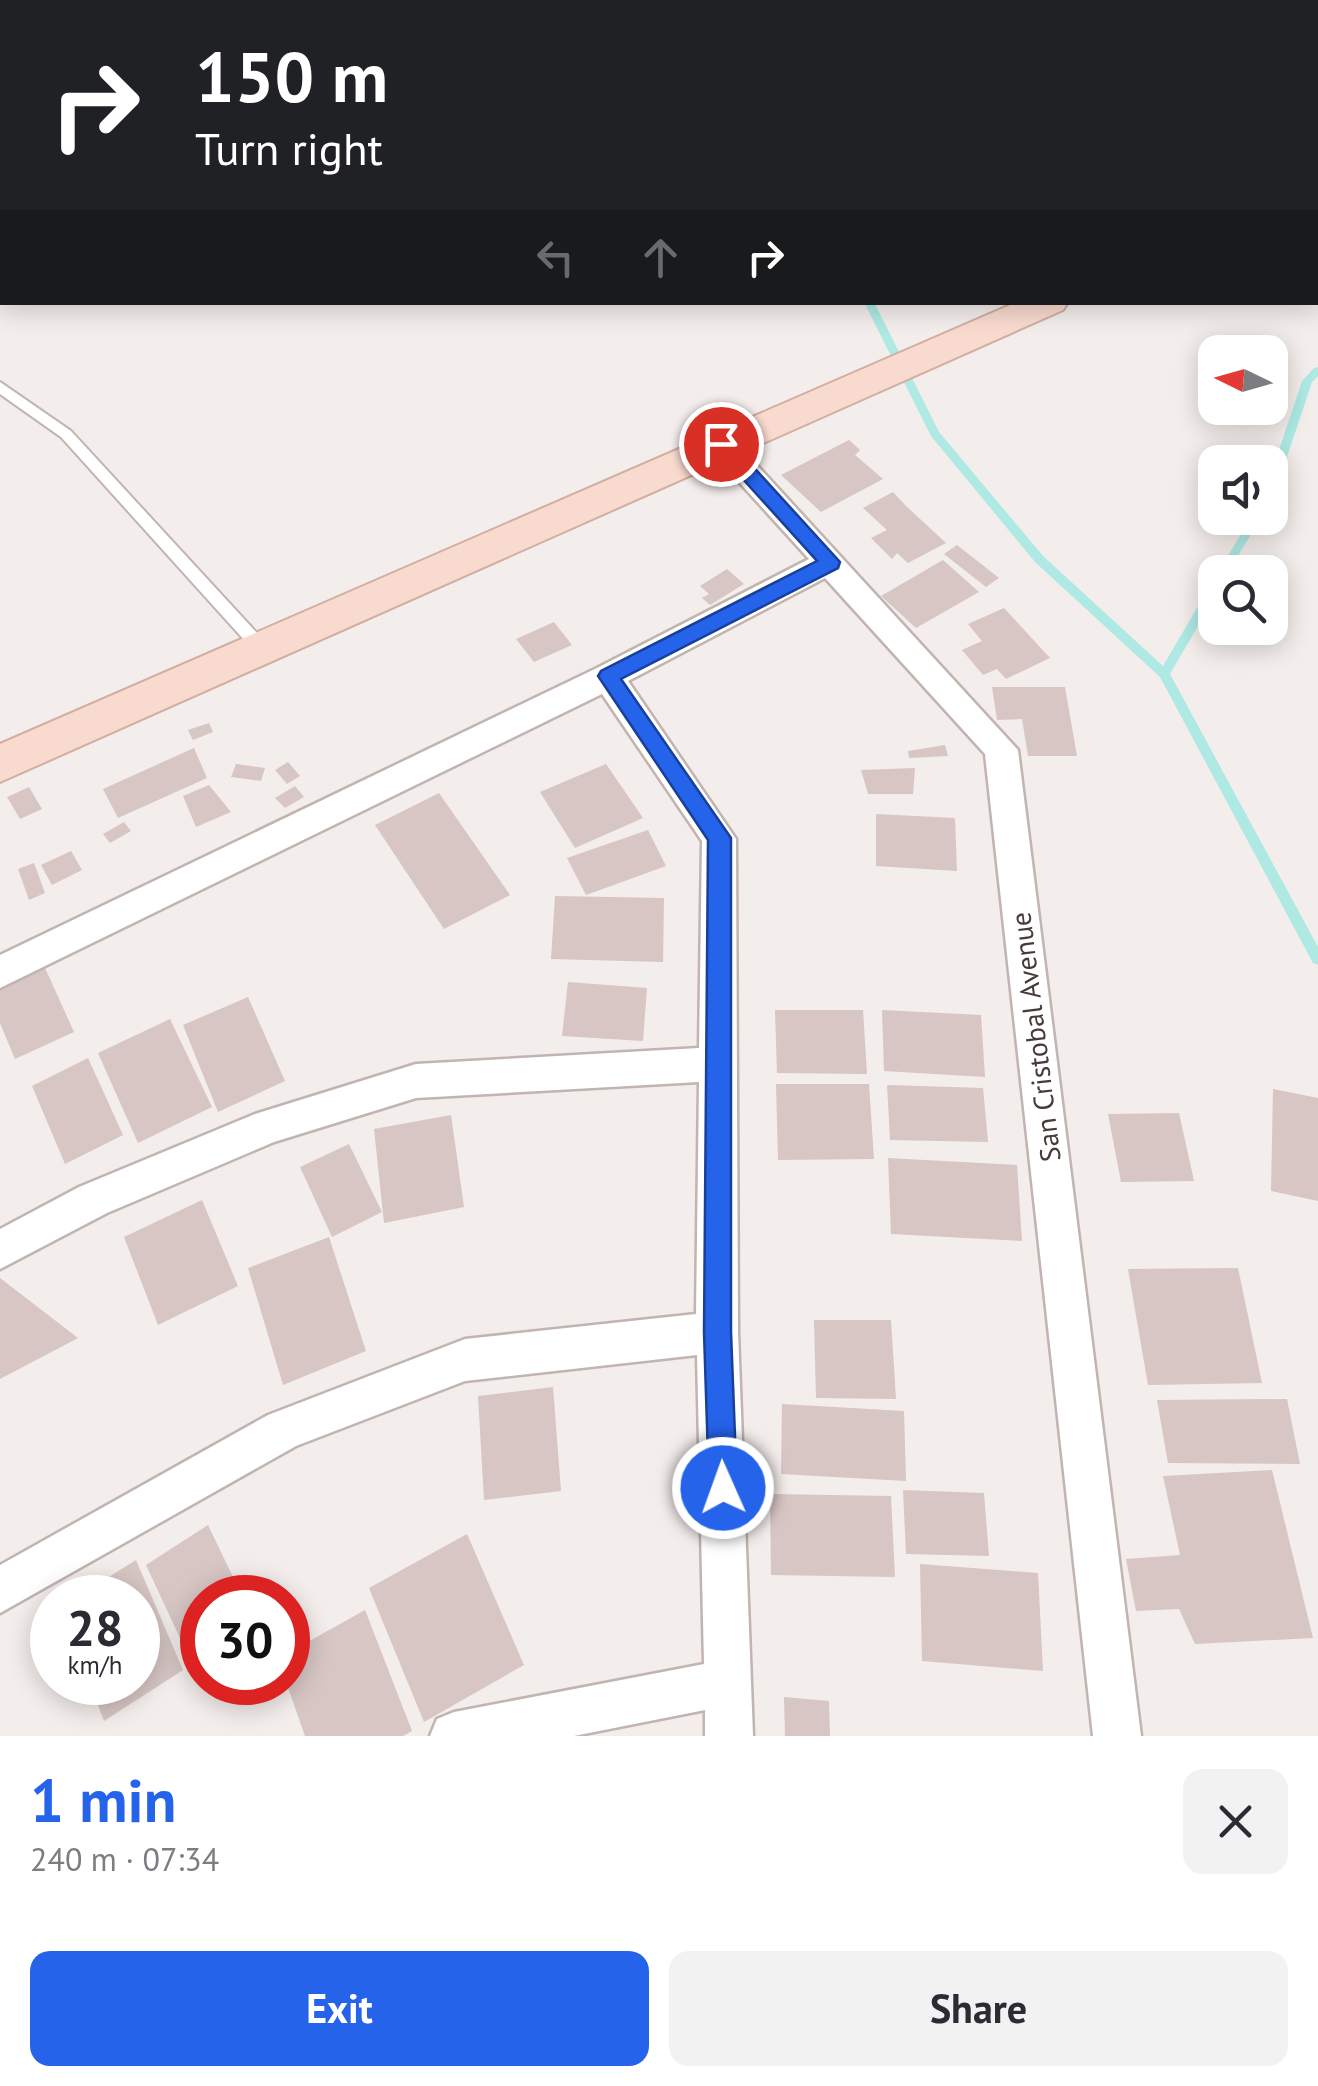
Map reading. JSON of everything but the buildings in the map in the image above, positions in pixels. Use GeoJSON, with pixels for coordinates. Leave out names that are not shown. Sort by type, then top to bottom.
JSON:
{"type":"FeatureCollection","features":[{"type":"Feature","properties":{"kind":"street"},"geometry":{"type":"LineString","coordinates":[[0,764],[1043,305]]}},
{"type":"Feature","properties":{"kind":"street","name":"San Cristobal Avenue"},"geometry":{"type":"LineString","coordinates":[[721,444],[1001,750],[1118,1736]]}},
{"type":"Feature","properties":{"kind":"street"},"geometry":{"type":"LineString","coordinates":[[0,972],[608,676],[830,562]]}},
{"type":"Feature","properties":{"kind":"street"},"geometry":{"type":"LineString","coordinates":[[608,676],[720,838],[718,1332],[729,1736]]}},
{"type":"Feature","properties":{"kind":"street"},"geometry":{"type":"LineString","coordinates":[[0,1250],[93,1200],[269,1126],[416,1081],[721,1064]]}},
{"type":"Feature","properties":{"kind":"street"},"geometry":{"type":"LineString","coordinates":[[0,1590],[282,1430],[465,1360],[718,1332]]}},
{"type":"Feature","properties":{"kind":"street"},"geometry":{"type":"LineString","coordinates":[[454,1736],[730,1682]]}},
{"type":"Feature","properties":{"kind":"lane"},"geometry":{"type":"LineString","coordinates":[[0,386],[66,434],[261,648]]}},
{"type":"Feature","properties":{"kind":"waterway"},"geometry":{"type":"LineString","coordinates":[[870,305],[935,434],[1039,559],[1164,674]]}},
{"type":"Feature","properties":{"kind":"waterway"},"geometry":{"type":"LineString","coordinates":[[1286,445],[1307,381],[1318,370]]}},
{"type":"Feature","properties":{"kind":"waterway"},"geometry":{"type":"LineString","coordinates":[[1233,555],[1246,535]]}},
{"type":"Feature","properties":{"kind":"waterway"},"geometry":{"type":"LineString","coordinates":[[1164,674],[1198,616]]}},
{"type":"Feature","properties":{"kind":"waterway"},"geometry":{"type":"LineString","coordinates":[[1164,674],[1318,959]]}},
{"type":"Feature","properties":{"kind":"route"},"geometry":{"type":"LineString","coordinates":[[721,444],[830,562],[608,676],[720,838],[718,1332],[723,1488]]}}]}
